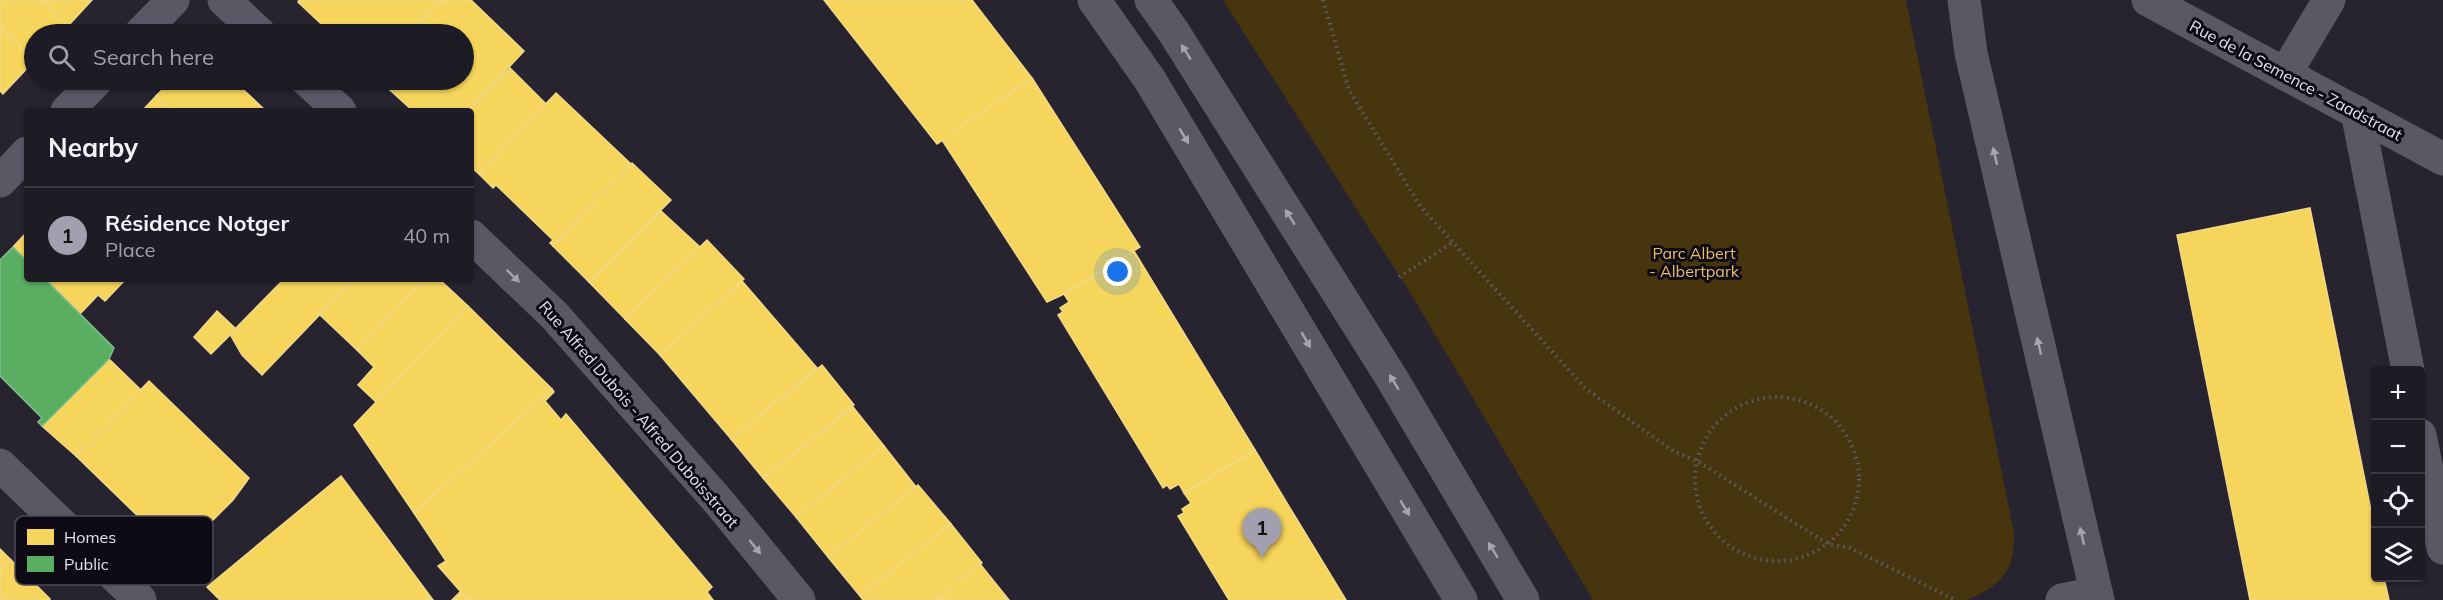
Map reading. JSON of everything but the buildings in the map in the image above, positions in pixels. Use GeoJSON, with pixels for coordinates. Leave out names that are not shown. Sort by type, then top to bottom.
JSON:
{"type":"FeatureCollection","features":[{"type":"Feature","properties":{"kind":"street"},"geometry":{"type":"LineString","coordinates":[[150,24],[173,0]]}},
{"type":"Feature","properties":{"kind":"street"},"geometry":{"type":"LineString","coordinates":[[224,0],[249,24]]}},
{"type":"Feature","properties":{"kind":"street"},"geometry":{"type":"LineString","coordinates":[[1094,0],[1150,80],[1461,600]]}},
{"type":"Feature","properties":{"kind":"street"},"geometry":{"type":"LineString","coordinates":[[1151,0],[1173,31],[1391,377],[1523,600]]}},
{"type":"Feature","properties":{"kind":"street"},"geometry":{"type":"LineString","coordinates":[[1964,0],[1974,64],[2097,596],[2062,600]]}},
{"type":"Feature","properties":{"kind":"street","name":"Rue de la Semence - Zaadstraat"},"geometry":{"type":"LineString","coordinates":[[2148,0],[2443,159]]}},
{"type":"Feature","properties":{"kind":"street"},"geometry":{"type":"LineString","coordinates":[[2284,74],[2329,0]]}},
{"type":"Feature","properties":{"kind":"street"},"geometry":{"type":"LineString","coordinates":[[70,108],[87,90]]}},
{"type":"Feature","properties":{"kind":"street"},"geometry":{"type":"LineString","coordinates":[[318,90],[337,108]]}},
{"type":"Feature","properties":{"kind":"street"},"geometry":{"type":"LineString","coordinates":[[2357,112],[2407,366]]}},
{"type":"Feature","properties":{"kind":"street"},"geometry":{"type":"LineString","coordinates":[[0,181],[24,156]]}},
{"type":"Feature","properties":{"kind":"street","name":"Rue Alfred Dubois - Alfred Duboisstraat"},"geometry":{"type":"LineString","coordinates":[[474,239],[554,315],[719,502],[799,600]]}},
{"type":"Feature","properties":{"kind":"street"},"geometry":{"type":"LineString","coordinates":[[1282,299],[1325,272]]}},
{"type":"Feature","properties":{"kind":"street"},"geometry":{"type":"LineString","coordinates":[[2425,456],[2443,548]]}},
{"type":"Feature","properties":{"kind":"street"},"geometry":{"type":"LineString","coordinates":[[0,465],[53,516]]}},
{"type":"Feature","properties":{"kind":"street"},"geometry":{"type":"LineString","coordinates":[[124,585],[140,600]]}},
{"type":"Feature","properties":{"kind":"path"},"geometry":{"type":"LineString","coordinates":[[1323,0],[1349,90],[1420,206],[1585,388],[1673,451],[1696,461],[1828,544],[1850,548],[1955,600]]}},
{"type":"Feature","properties":{"kind":"path"},"geometry":{"type":"LineString","coordinates":[[1400,277],[1452,243]]}},
{"type":"Feature","properties":{"kind":"path"},"geometry":{"type":"LineString","coordinates":[[1770,396],[1797,398],[1821,409],[1841,426],[1855,449],[1860,475],[1857,501],[1846,525],[1828,544],[1808,556],[1787,561],[1764,560],[1743,554],[1724,542],[1709,526],[1700,506],[1695,483],[1696,461],[1706,437],[1723,416],[1745,402],[1770,396]]}},
{"type":"Feature","properties":{"kind":"green space","name":"Parc Albert - Albertpark"},"geometry":{"type":"Polygon","coordinates":[[[1223,0],[1906,0],[2014,533],[2012,558],[2004,576],[1989,589],[1967,600],[1593,600],[1411,294],[1223,0]]]}},
{"type":"Feature","properties":{"kind":"place","name":"Résidence Notger"},"geometry":{"type":"Point","coordinates":[1262,558]}}]}
